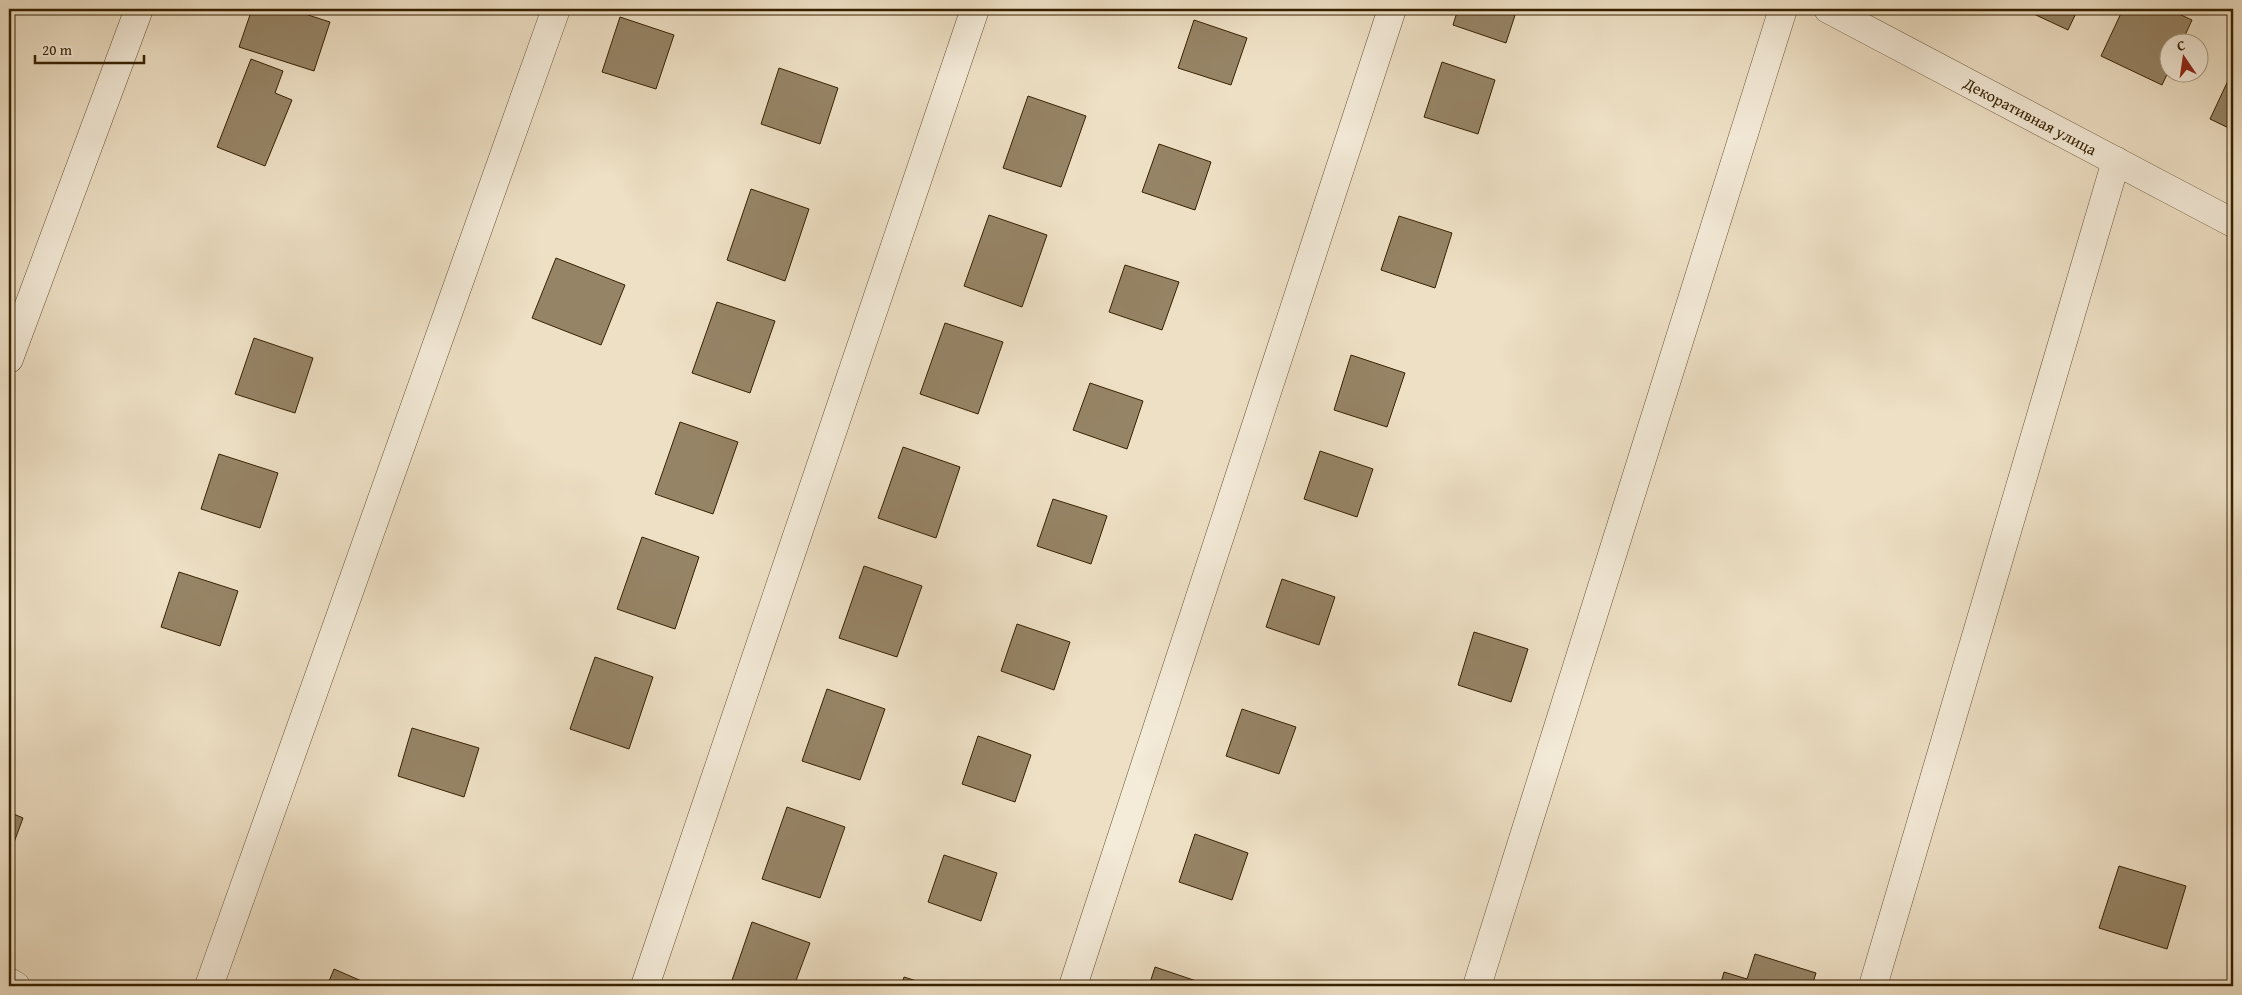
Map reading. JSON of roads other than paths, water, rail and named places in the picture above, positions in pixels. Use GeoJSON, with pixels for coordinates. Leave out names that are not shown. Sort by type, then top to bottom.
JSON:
{"type":"FeatureCollection","features":[{"type":"Feature","properties":{"kind":"street"},"geometry":{"type":"LineString","coordinates":[[9,359],[139,9]]}},
{"type":"Feature","properties":{"kind":"street"},"geometry":{"type":"LineString","coordinates":[[209,986],[556,9]]}},
{"type":"Feature","properties":{"kind":"street"},"geometry":{"type":"LineString","coordinates":[[645,986],[975,9]]}},
{"type":"Feature","properties":{"kind":"street"},"geometry":{"type":"LineString","coordinates":[[1073,986],[1392,9]]}},
{"type":"Feature","properties":{"kind":"street"},"geometry":{"type":"LineString","coordinates":[[1477,986],[1783,9]]}},
{"type":"Feature","properties":{"kind":"street","name":"Декоративная улица"},"geometry":{"type":"LineString","coordinates":[[1828,9],[2233,222]]}},
{"type":"Feature","properties":{"kind":"street"},"geometry":{"type":"LineString","coordinates":[[1873,986],[2116,161]]}},
{"type":"Feature","properties":{"kind":"street"},"geometry":{"type":"LineString","coordinates":[[9,982],[16,986]]}}]}
